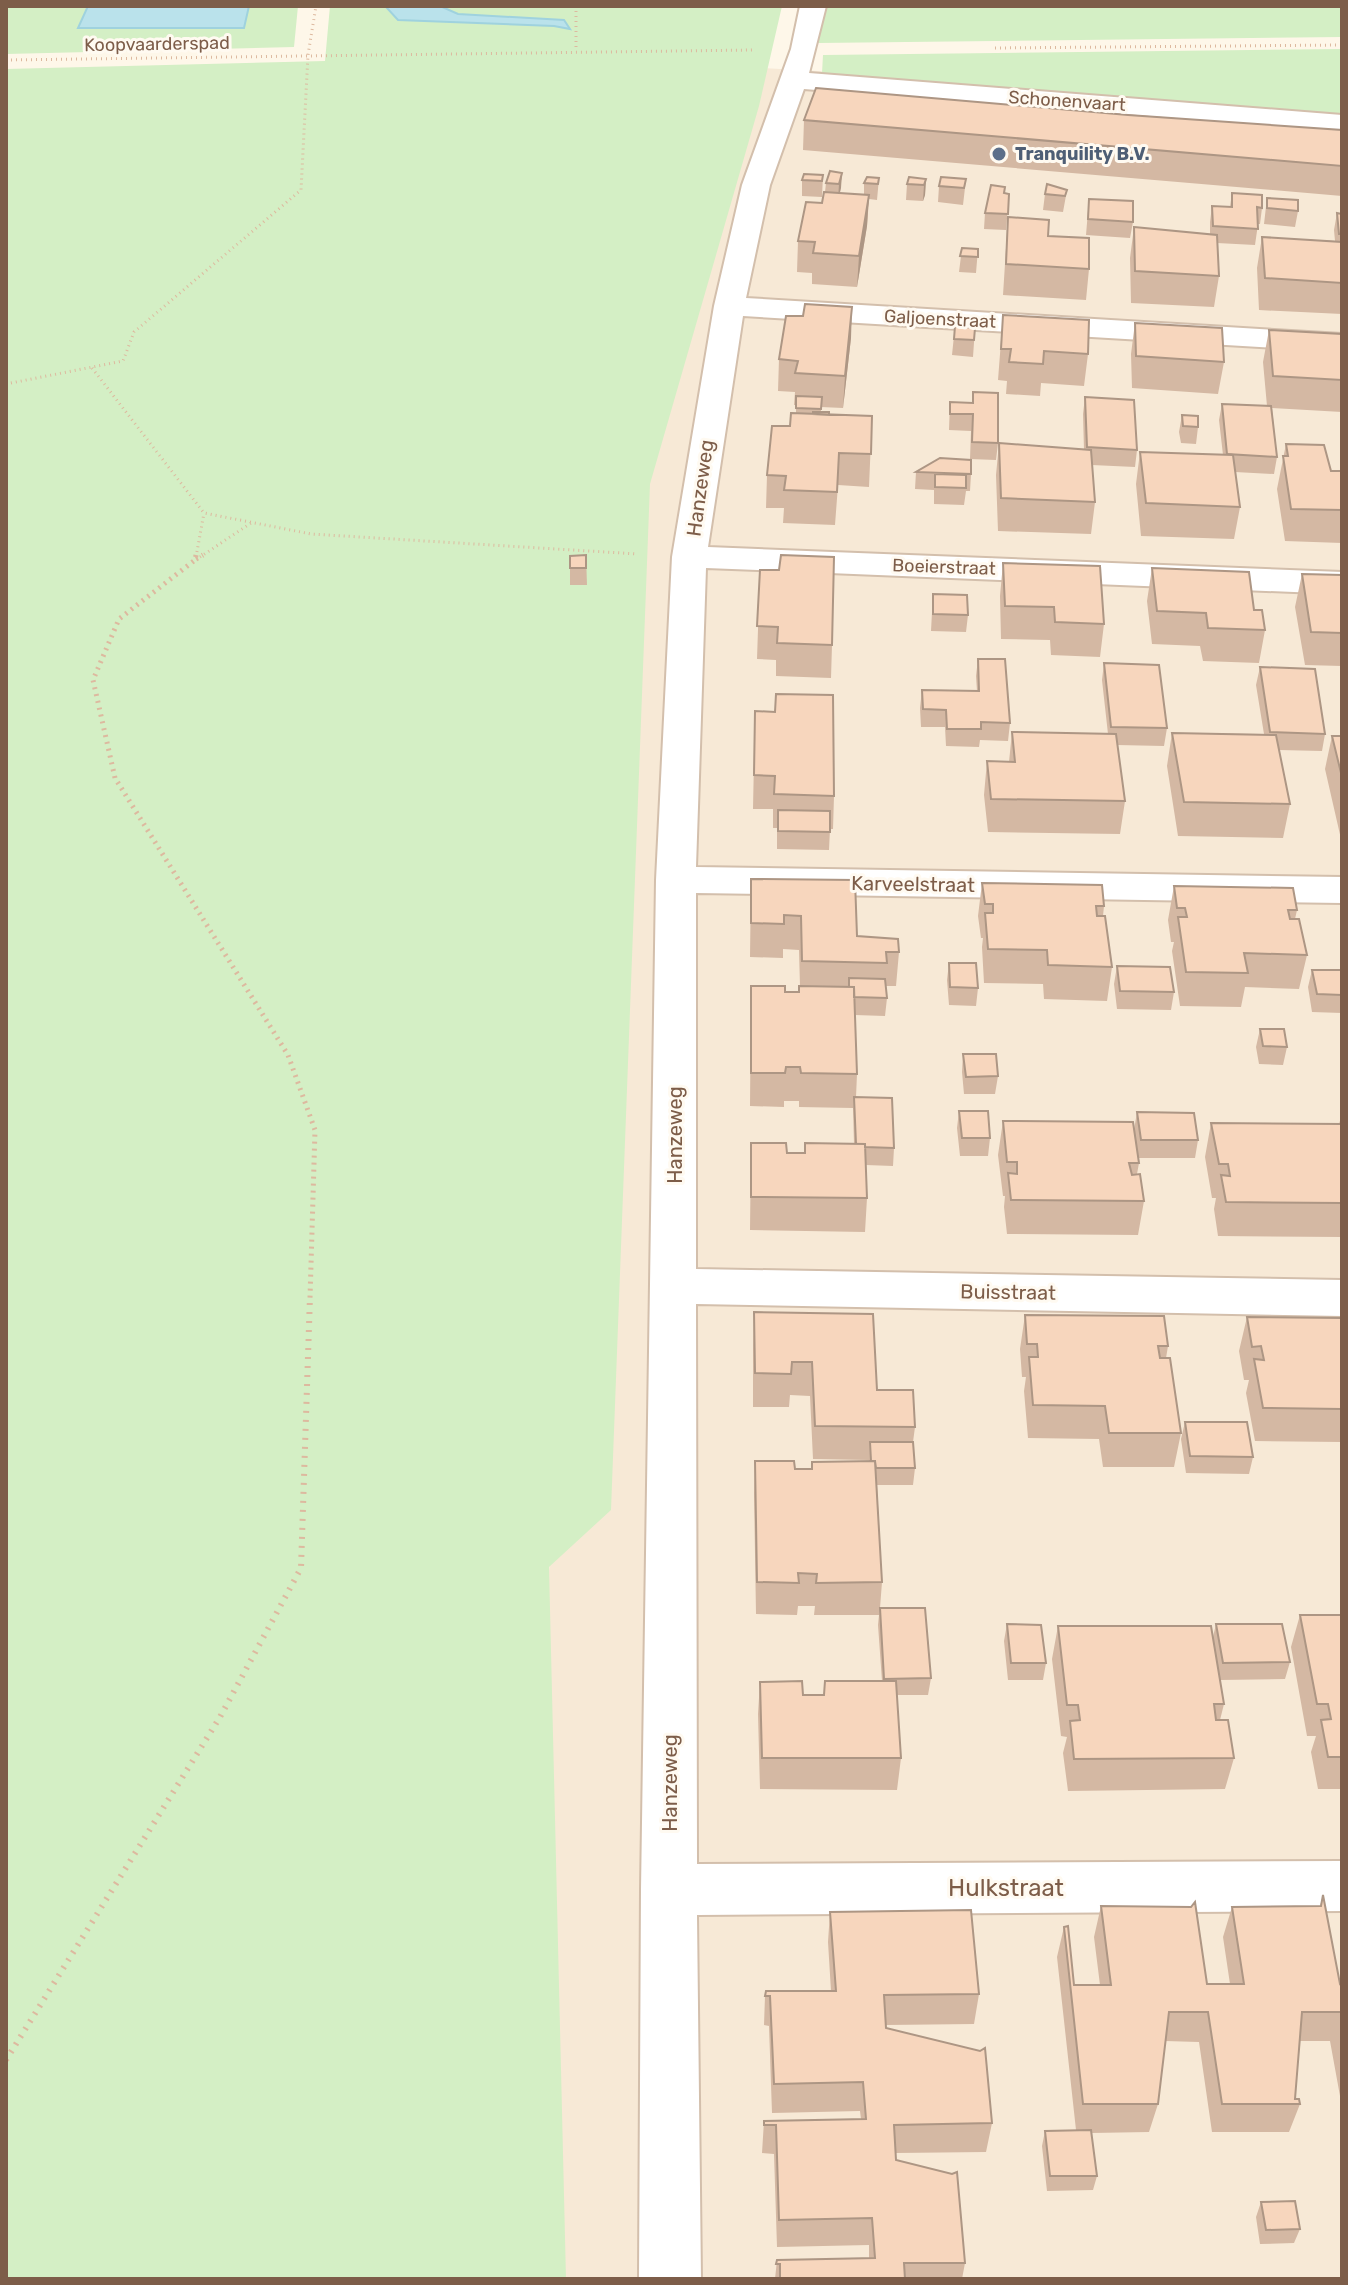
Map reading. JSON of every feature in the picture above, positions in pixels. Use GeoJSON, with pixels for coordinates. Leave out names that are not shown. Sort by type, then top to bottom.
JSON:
{"type":"FeatureCollection","features":[{"type":"Feature","properties":{"kind":"street","name":"Hanzeweg"},"geometry":{"type":"LineString","coordinates":[[670,2279],[669,1890],[676,880],[689,557],[729,306],[756,185],[804,49],[813,6]]}},
{"type":"Feature","properties":{"kind":"street","name":"Schonenvaart"},"geometry":{"type":"LineString","coordinates":[[792,80],[1342,123]]}},
{"type":"Feature","properties":{"kind":"street","name":"Galjoenstraat"},"geometry":{"type":"LineString","coordinates":[[729,306],[1342,343]]}},
{"type":"Feature","properties":{"kind":"street","name":"Boeierstraat"},"geometry":{"type":"LineString","coordinates":[[689,557],[1342,583]]}},
{"type":"Feature","properties":{"kind":"street","name":"Karveelstraat"},"geometry":{"type":"LineString","coordinates":[[676,880],[1342,890]]}},
{"type":"Feature","properties":{"kind":"street","name":"Buisstraat"},"geometry":{"type":"LineString","coordinates":[[673,1286],[1342,1298]]}},
{"type":"Feature","properties":{"kind":"street","name":"Hulkstraat"},"geometry":{"type":"LineString","coordinates":[[669,1890],[1342,1886]]}},
{"type":"Feature","properties":{"kind":"path"},"geometry":{"type":"LineString","coordinates":[[6,384],[123,361],[134,332],[301,190],[308,55],[316,6]]}},
{"type":"Feature","properties":{"kind":"path"},"geometry":{"type":"LineString","coordinates":[[576,6],[576,51]]}},
{"type":"Feature","properties":{"kind":"path","name":"Koopvaarderspad"},"geometry":{"type":"LineString","coordinates":[[6,60],[308,55]]}},
{"type":"Feature","properties":{"kind":"path"},"geometry":{"type":"LineString","coordinates":[[92,368],[204,513],[311,534],[689,557]]}},
{"type":"Feature","properties":{"kind":"path"},"geometry":{"type":"LineString","coordinates":[[195,560],[204,513]]}},
{"type":"Feature","properties":{"kind":"path"},"geometry":{"type":"LineString","coordinates":[[6,2060],[220,1717],[301,1568],[315,1130],[288,1055],[115,778],[93,680],[119,619],[195,560],[253,522]]}},
{"type":"Feature","properties":{"kind":"shaded area"},"geometry":{"type":"Polygon","coordinates":[[[760,68],[1342,99],[1342,2279],[510,2279],[610,464],[760,68]]]}},
{"type":"Feature","properties":{"kind":"green space"},"geometry":{"type":"Polygon","coordinates":[[[6,6],[298,6],[294,47],[6,54],[6,6]]]}},
{"type":"Feature","properties":{"kind":"green space"},"geometry":{"type":"Polygon","coordinates":[[[330,6],[782,6],[759,106],[650,484],[611,1510],[549,1567],[566,2279],[6,2279],[6,69],[325,61],[330,6]]]}},
{"type":"Feature","properties":{"kind":"green space"},"geometry":{"type":"Polygon","coordinates":[[[827,6],[1342,6],[1342,37],[818,43],[827,6]]]}},
{"type":"Feature","properties":{"kind":"green space"},"geometry":{"type":"Polygon","coordinates":[[[1342,49],[1342,114],[822,73],[823,55],[1342,49]]]}},
{"type":"Feature","properties":{"kind":"water"},"geometry":{"type":"Polygon","coordinates":[[[88,6],[249,6],[244,28],[78,28],[88,6]]]}},
{"type":"Feature","properties":{"kind":"water"},"geometry":{"type":"Polygon","coordinates":[[[440,6],[458,14],[564,20],[570,29],[398,20],[386,7],[440,6]]]}},
{"type":"Feature","properties":{"kind":"building"},"geometry":{"type":"Polygon","coordinates":[[[816,88],[1342,130],[1342,166],[804,120],[816,88]]]}},
{"type":"Feature","properties":{"kind":"building"},"geometry":{"type":"Polygon","coordinates":[[[830,171],[842,173],[839,184],[826,183],[830,171]]]}},
{"type":"Feature","properties":{"kind":"building"},"geometry":{"type":"Polygon","coordinates":[[[804,174],[823,175],[822,181],[802,180],[804,174]]]}},
{"type":"Feature","properties":{"kind":"building"},"geometry":{"type":"Polygon","coordinates":[[[867,177],[879,178],[878,184],[864,183],[867,177]]]}},
{"type":"Feature","properties":{"kind":"building"},"geometry":{"type":"Polygon","coordinates":[[[909,177],[926,179],[924,185],[907,184],[909,177]]]}},
{"type":"Feature","properties":{"kind":"building"},"geometry":{"type":"Polygon","coordinates":[[[941,177],[966,179],[964,188],[939,186],[941,177]]]}},
{"type":"Feature","properties":{"kind":"building"},"geometry":{"type":"Polygon","coordinates":[[[1047,184],[1067,190],[1065,196],[1045,194],[1047,184]]]}},
{"type":"Feature","properties":{"kind":"building"},"geometry":{"type":"Polygon","coordinates":[[[991,185],[1005,187],[1004,193],[1009,194],[1008,214],[985,213],[991,185]]]}},
{"type":"Feature","properties":{"kind":"building"},"geometry":{"type":"Polygon","coordinates":[[[824,192],[869,195],[859,256],[813,253],[815,242],[798,241],[806,202],[822,203],[824,192]]]}},
{"type":"Feature","properties":{"kind":"building"},"geometry":{"type":"Polygon","coordinates":[[[1232,193],[1262,195],[1262,208],[1257,207],[1258,229],[1213,226],[1212,206],[1232,207],[1232,193]]]}},
{"type":"Feature","properties":{"kind":"building"},"geometry":{"type":"Polygon","coordinates":[[[1267,198],[1298,200],[1298,211],[1267,208],[1267,198]]]}},
{"type":"Feature","properties":{"kind":"building"},"geometry":{"type":"Polygon","coordinates":[[[1089,199],[1133,201],[1133,222],[1088,219],[1089,199]]]}},
{"type":"Feature","properties":{"kind":"building"},"geometry":{"type":"Polygon","coordinates":[[[1337,213],[1342,214],[1342,234],[1339,234],[1337,213]]]}},
{"type":"Feature","properties":{"kind":"building"},"geometry":{"type":"Polygon","coordinates":[[[1008,217],[1049,220],[1048,236],[1089,238],[1089,269],[1006,264],[1008,217]]]}},
{"type":"Feature","properties":{"kind":"building"},"geometry":{"type":"Polygon","coordinates":[[[1134,227],[1217,235],[1219,276],[1135,271],[1134,227]]]}},
{"type":"Feature","properties":{"kind":"building"},"geometry":{"type":"Polygon","coordinates":[[[1262,237],[1342,242],[1342,283],[1265,278],[1262,237]]]}},
{"type":"Feature","properties":{"kind":"building"},"geometry":{"type":"Polygon","coordinates":[[[962,248],[978,249],[978,257],[960,256],[962,248]]]}},
{"type":"Feature","properties":{"kind":"building"},"geometry":{"type":"Polygon","coordinates":[[[805,304],[852,307],[845,376],[795,373],[798,361],[779,359],[786,316],[803,316],[805,304]]]}},
{"type":"Feature","properties":{"kind":"building"},"geometry":{"type":"Polygon","coordinates":[[[1003,315],[1089,320],[1088,354],[1044,351],[1043,364],[1009,362],[1011,349],[1001,349],[1003,315]]]}},
{"type":"Feature","properties":{"kind":"building"},"geometry":{"type":"Polygon","coordinates":[[[1135,323],[1222,328],[1224,362],[1136,356],[1135,323]]]}},
{"type":"Feature","properties":{"kind":"building"},"geometry":{"type":"Polygon","coordinates":[[[955,326],[975,328],[974,340],[954,339],[955,326]]]}},
{"type":"Feature","properties":{"kind":"building"},"geometry":{"type":"Polygon","coordinates":[[[1269,330],[1342,334],[1342,380],[1273,376],[1269,330]]]}},
{"type":"Feature","properties":{"kind":"building"},"geometry":{"type":"Polygon","coordinates":[[[973,392],[998,393],[998,443],[972,442],[973,414],[950,414],[950,402],[973,403],[973,392]]]}},
{"type":"Feature","properties":{"kind":"building"},"geometry":{"type":"Polygon","coordinates":[[[796,396],[822,397],[821,409],[796,408],[796,396]]]}},
{"type":"Feature","properties":{"kind":"building"},"geometry":{"type":"Polygon","coordinates":[[[1085,397],[1134,400],[1137,450],[1087,447],[1085,397]]]}},
{"type":"Feature","properties":{"kind":"building"},"geometry":{"type":"Polygon","coordinates":[[[1222,404],[1271,406],[1277,457],[1227,454],[1222,404]]]}},
{"type":"Feature","properties":{"kind":"building"},"geometry":{"type":"Polygon","coordinates":[[[791,413],[872,416],[871,454],[839,453],[837,492],[784,490],[786,476],[767,475],[772,426],[790,426],[791,413]]]}},
{"type":"Feature","properties":{"kind":"building"},"geometry":{"type":"Polygon","coordinates":[[[1182,415],[1198,416],[1198,427],[1183,426],[1182,415]]]}},
{"type":"Feature","properties":{"kind":"building"},"geometry":{"type":"Polygon","coordinates":[[[999,443],[1091,450],[1095,502],[1001,498],[999,443]]]}},
{"type":"Feature","properties":{"kind":"building"},"geometry":{"type":"Polygon","coordinates":[[[1286,444],[1324,445],[1331,471],[1342,471],[1342,510],[1291,509],[1283,456],[1288,456],[1286,444]]]}},
{"type":"Feature","properties":{"kind":"building"},"geometry":{"type":"Polygon","coordinates":[[[1140,452],[1233,455],[1240,507],[1146,503],[1140,452]]]}},
{"type":"Feature","properties":{"kind":"building"},"geometry":{"type":"Polygon","coordinates":[[[940,458],[971,460],[971,474],[916,472],[940,458]]]}},
{"type":"Feature","properties":{"kind":"building"},"geometry":{"type":"Polygon","coordinates":[[[935,474],[966,475],[966,488],[935,487],[935,474]]]}},
{"type":"Feature","properties":{"kind":"building"},"geometry":{"type":"Polygon","coordinates":[[[586,555],[586,568],[570,568],[570,556],[586,555]]]}},
{"type":"Feature","properties":{"kind":"building"},"geometry":{"type":"Polygon","coordinates":[[[781,555],[834,557],[832,645],[777,643],[778,627],[757,626],[760,570],[779,570],[781,555]]]}},
{"type":"Feature","properties":{"kind":"building"},"geometry":{"type":"Polygon","coordinates":[[[1003,563],[1100,566],[1104,624],[1055,622],[1054,607],[1005,606],[1003,563]]]}},
{"type":"Feature","properties":{"kind":"building"},"geometry":{"type":"Polygon","coordinates":[[[1152,568],[1249,572],[1254,610],[1262,610],[1265,630],[1208,628],[1206,613],[1157,611],[1152,568]]]}},
{"type":"Feature","properties":{"kind":"building"},"geometry":{"type":"Polygon","coordinates":[[[1302,574],[1342,575],[1342,633],[1311,632],[1302,574]]]}},
{"type":"Feature","properties":{"kind":"building"},"geometry":{"type":"Polygon","coordinates":[[[933,594],[967,595],[968,615],[933,614],[933,594]]]}},
{"type":"Feature","properties":{"kind":"building"},"geometry":{"type":"Polygon","coordinates":[[[978,659],[1005,659],[1010,723],[981,722],[981,729],[947,729],[946,710],[923,709],[922,690],[979,691],[978,659]]]}},
{"type":"Feature","properties":{"kind":"building"},"geometry":{"type":"Polygon","coordinates":[[[1104,663],[1159,665],[1167,728],[1111,727],[1104,663]]]}},
{"type":"Feature","properties":{"kind":"building"},"geometry":{"type":"Polygon","coordinates":[[[1260,667],[1315,669],[1325,734],[1270,732],[1260,667]]]}},
{"type":"Feature","properties":{"kind":"building"},"geometry":{"type":"Polygon","coordinates":[[[776,694],[833,695],[834,796],[774,794],[775,776],[754,775],[755,711],[775,712],[776,694]]]}},
{"type":"Feature","properties":{"kind":"building"},"geometry":{"type":"Polygon","coordinates":[[[1012,732],[1116,734],[1125,801],[991,799],[987,761],[1015,762],[1012,732]]]}},
{"type":"Feature","properties":{"kind":"building"},"geometry":{"type":"Polygon","coordinates":[[[1172,733],[1276,735],[1290,804],[1184,802],[1172,733]]]}},
{"type":"Feature","properties":{"kind":"building"},"geometry":{"type":"Polygon","coordinates":[[[1332,736],[1342,736],[1342,777],[1332,736]]]}},
{"type":"Feature","properties":{"kind":"building"},"geometry":{"type":"Polygon","coordinates":[[[778,810],[830,811],[830,832],[778,831],[778,810]]]}},
{"type":"Feature","properties":{"kind":"building"},"geometry":{"type":"Polygon","coordinates":[[[751,879],[855,880],[857,936],[898,939],[899,952],[886,952],[887,963],[802,961],[801,916],[784,915],[784,924],[751,923],[751,879]]]}},
{"type":"Feature","properties":{"kind":"building"},"geometry":{"type":"Polygon","coordinates":[[[982,883],[1102,885],[1104,906],[1096,906],[1097,916],[1105,916],[1112,967],[1048,965],[1047,950],[988,949],[985,913],[993,913],[993,904],[985,904],[982,883]]]}},
{"type":"Feature","properties":{"kind":"building"},"geometry":{"type":"Polygon","coordinates":[[[1174,886],[1293,888],[1297,910],[1288,910],[1290,919],[1299,919],[1307,955],[1244,953],[1248,973],[1186,972],[1178,917],[1187,917],[1185,908],[1177,908],[1174,886]]]}},
{"type":"Feature","properties":{"kind":"building"},"geometry":{"type":"Polygon","coordinates":[[[949,963],[976,963],[978,988],[950,987],[949,963]]]}},
{"type":"Feature","properties":{"kind":"building"},"geometry":{"type":"Polygon","coordinates":[[[1117,966],[1170,967],[1174,992],[1120,991],[1117,966]]]}},
{"type":"Feature","properties":{"kind":"building"},"geometry":{"type":"Polygon","coordinates":[[[1312,970],[1342,970],[1342,995],[1317,994],[1312,970]]]}},
{"type":"Feature","properties":{"kind":"building"},"geometry":{"type":"Polygon","coordinates":[[[849,978],[885,979],[887,998],[854,997],[854,987],[849,987],[849,978]]]}},
{"type":"Feature","properties":{"kind":"building"},"geometry":{"type":"Polygon","coordinates":[[[751,986],[785,986],[785,992],[799,992],[799,986],[854,987],[857,1074],[801,1073],[800,1067],[786,1067],[785,1073],[751,1073],[751,986]]]}},
{"type":"Feature","properties":{"kind":"building"},"geometry":{"type":"Polygon","coordinates":[[[1260,1029],[1284,1029],[1287,1047],[1263,1046],[1260,1029]]]}},
{"type":"Feature","properties":{"kind":"building"},"geometry":{"type":"Polygon","coordinates":[[[963,1054],[996,1054],[998,1076],[966,1077],[963,1054]]]}},
{"type":"Feature","properties":{"kind":"building"},"geometry":{"type":"Polygon","coordinates":[[[854,1097],[892,1098],[894,1148],[856,1144],[854,1097]]]}},
{"type":"Feature","properties":{"kind":"building"},"geometry":{"type":"Polygon","coordinates":[[[959,1111],[988,1111],[990,1138],[962,1138],[959,1111]]]}},
{"type":"Feature","properties":{"kind":"building"},"geometry":{"type":"Polygon","coordinates":[[[1137,1112],[1194,1113],[1198,1140],[1141,1140],[1137,1112]]]}},
{"type":"Feature","properties":{"kind":"building"},"geometry":{"type":"Polygon","coordinates":[[[1003,1121],[1133,1122],[1139,1163],[1129,1163],[1132,1175],[1140,1174],[1144,1201],[1011,1200],[1008,1173],[1017,1174],[1017,1162],[1007,1162],[1003,1121]]]}},
{"type":"Feature","properties":{"kind":"building"},"geometry":{"type":"Polygon","coordinates":[[[1211,1123],[1342,1124],[1342,1203],[1226,1202],[1221,1175],[1230,1176],[1228,1164],[1219,1164],[1211,1123]]]}},
{"type":"Feature","properties":{"kind":"building"},"geometry":{"type":"Polygon","coordinates":[[[751,1143],[786,1143],[787,1153],[805,1153],[805,1143],[865,1144],[867,1198],[751,1197],[751,1143]]]}},
{"type":"Feature","properties":{"kind":"building"},"geometry":{"type":"Polygon","coordinates":[[[754,1312],[873,1314],[877,1390],[913,1390],[915,1427],[815,1426],[812,1362],[792,1362],[791,1374],[755,1373],[754,1312]]]}},
{"type":"Feature","properties":{"kind":"building"},"geometry":{"type":"Polygon","coordinates":[[[1025,1315],[1164,1316],[1168,1346],[1158,1346],[1160,1358],[1170,1358],[1181,1433],[1109,1433],[1105,1406],[1033,1405],[1029,1357],[1038,1357],[1037,1344],[1027,1344],[1025,1315]]]}},
{"type":"Feature","properties":{"kind":"building"},"geometry":{"type":"Polygon","coordinates":[[[1247,1317],[1342,1318],[1342,1409],[1263,1408],[1254,1359],[1264,1360],[1261,1346],[1252,1347],[1247,1317]]]}},
{"type":"Feature","properties":{"kind":"building"},"geometry":{"type":"Polygon","coordinates":[[[1185,1422],[1247,1422],[1253,1457],[1190,1456],[1185,1422]]]}},
{"type":"Feature","properties":{"kind":"building"},"geometry":{"type":"Polygon","coordinates":[[[870,1442],[913,1442],[915,1468],[876,1468],[875,1461],[871,1461],[870,1442]]]}},
{"type":"Feature","properties":{"kind":"building"},"geometry":{"type":"Polygon","coordinates":[[[755,1461],[794,1461],[795,1469],[812,1469],[812,1462],[875,1461],[882,1582],[816,1583],[817,1574],[798,1573],[799,1583],[757,1582],[755,1461]]]}},
{"type":"Feature","properties":{"kind":"building"},"geometry":{"type":"Polygon","coordinates":[[[880,1608],[925,1608],[931,1678],[884,1679],[880,1608]]]}},
{"type":"Feature","properties":{"kind":"building"},"geometry":{"type":"Polygon","coordinates":[[[1300,1615],[1342,1615],[1342,1757],[1328,1757],[1321,1720],[1331,1719],[1328,1704],[1317,1704],[1300,1615]]]}},
{"type":"Feature","properties":{"kind":"building"},"geometry":{"type":"Polygon","coordinates":[[[1007,1624],[1041,1625],[1046,1663],[1011,1663],[1007,1624]]]}},
{"type":"Feature","properties":{"kind":"building"},"geometry":{"type":"Polygon","coordinates":[[[1216,1624],[1282,1624],[1290,1662],[1223,1663],[1216,1624]]]}},
{"type":"Feature","properties":{"kind":"building"},"geometry":{"type":"Polygon","coordinates":[[[1058,1626],[1211,1626],[1224,1704],[1214,1704],[1216,1720],[1228,1720],[1234,1758],[1074,1759],[1070,1721],[1080,1720],[1078,1705],[1067,1705],[1058,1626]]]}},
{"type":"Feature","properties":{"kind":"building"},"geometry":{"type":"Polygon","coordinates":[[[802,1681],[803,1695],[824,1695],[825,1681],[896,1681],[901,1758],[762,1758],[760,1682],[802,1681]]]}},
{"type":"Feature","properties":{"kind":"building"},"geometry":{"type":"Polygon","coordinates":[[[1323,1895],[1342,1983],[1342,2016],[1341,2012],[1302,2012],[1295,2099],[1299,2099],[1300,2104],[1222,2104],[1208,2012],[1169,2012],[1158,2104],[1083,2104],[1064,1927],[1068,1926],[1074,1985],[1111,1985],[1101,1906],[1191,1907],[1195,1902],[1207,1984],[1244,1984],[1232,1907],[1321,1906],[1323,1895]]]}},
{"type":"Feature","properties":{"kind":"building"},"geometry":{"type":"Polygon","coordinates":[[[971,1910],[979,1994],[884,1995],[886,2028],[980,2051],[985,2048],[992,2123],[894,2125],[896,2160],[952,2174],[957,2172],[965,2263],[904,2263],[905,2279],[780,2279],[777,2260],[875,2258],[872,2218],[779,2220],[776,2125],[764,2125],[764,2121],[866,2119],[863,2082],[774,2084],[770,1996],[765,1996],[766,1991],[836,1991],[830,1912],[971,1910]]]}},
{"type":"Feature","properties":{"kind":"building"},"geometry":{"type":"Polygon","coordinates":[[[1091,2130],[1097,2176],[1050,2176],[1045,2131],[1091,2130]]]}},
{"type":"Feature","properties":{"kind":"building"},"geometry":{"type":"Polygon","coordinates":[[[1295,2201],[1300,2229],[1266,2230],[1261,2202],[1295,2201]]]}},
{"type":"Feature","properties":{"kind":"place","name":"Tranquility B.V."},"geometry":{"type":"Point","coordinates":[999,154]}}]}
